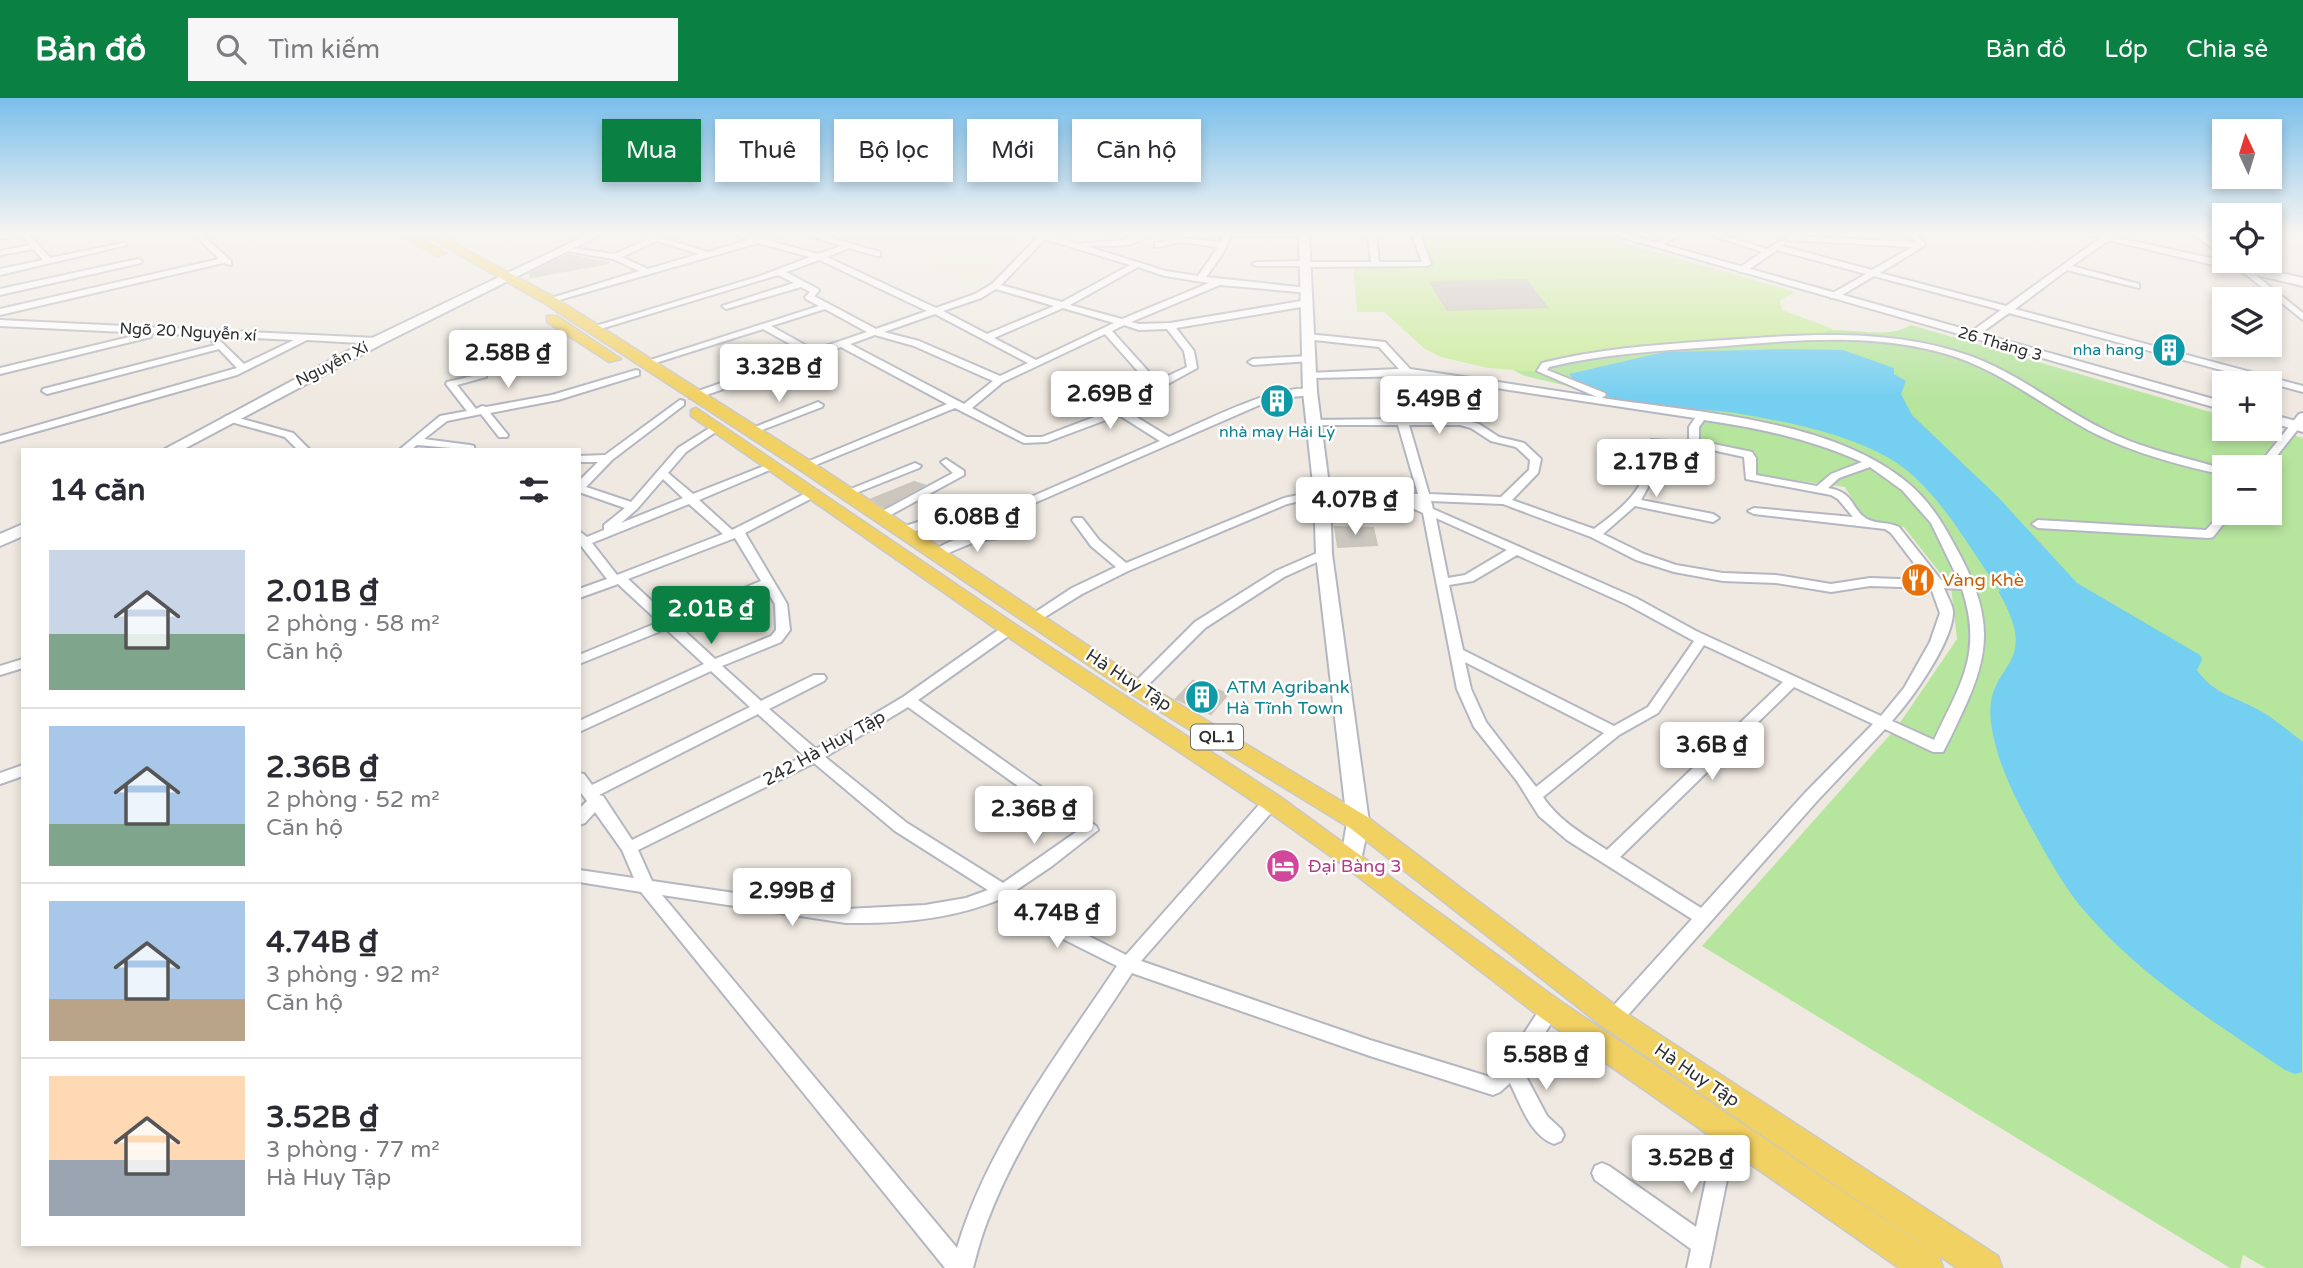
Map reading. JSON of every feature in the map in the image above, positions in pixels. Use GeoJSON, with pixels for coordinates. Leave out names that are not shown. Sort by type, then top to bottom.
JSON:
{"type":"FeatureCollection","features":[{"type":"Feature","properties":{"kind":"main road","name":"Hà Huy Tập"},"geometry":{"type":"LineString","coordinates":[[517,289],[687,399],[750,431],[806,466],[1136,688],[1358,822],[1612,1018],[1986,1268]]}},
{"type":"Feature","properties":{"kind":"main road","name":"Hà Huy Tập"},"geometry":{"type":"LineString","coordinates":[[523,289],[549,300],[594,328],[641,368]]}},
{"type":"Feature","properties":{"kind":"main road","name":"Hà Huy Tập"},"geometry":{"type":"LineString","coordinates":[[687,399],[716,427],[1009,629],[1271,802],[1352,859],[1550,1009],[1927,1268]]}},
{"type":"Feature","properties":{"kind":"street"},"geometry":{"type":"LineString","coordinates":[[0,312],[102,289]]}},
{"type":"Feature","properties":{"kind":"street","name":"Nguyễn Xí"},"geometry":{"type":"LineString","coordinates":[[174,448],[483,289]]}},
{"type":"Feature","properties":{"kind":"street"},"geometry":{"type":"LineString","coordinates":[[549,300],[589,289]]}},
{"type":"Feature","properties":{"kind":"street"},"geometry":{"type":"LineString","coordinates":[[594,328],[728,289]]}},
{"type":"Feature","properties":{"kind":"street"},"geometry":{"type":"LineString","coordinates":[[726,306],[785,289]]}},
{"type":"Feature","properties":{"kind":"street"},"geometry":{"type":"LineString","coordinates":[[810,289],[815,291],[809,297],[878,332],[904,343],[916,343],[1000,380]]}},
{"type":"Feature","properties":{"kind":"street"},"geometry":{"type":"LineString","coordinates":[[886,289],[1037,364]]}},
{"type":"Feature","properties":{"kind":"street"},"geometry":{"type":"LineString","coordinates":[[581,486],[608,458],[687,399],[937,312],[989,289]]}},
{"type":"Feature","properties":{"kind":"street"},"geometry":{"type":"LineString","coordinates":[[1004,289],[1122,324],[1170,326],[1307,297]]}},
{"type":"Feature","properties":{"kind":"street"},"geometry":{"type":"LineString","coordinates":[[987,338],[1063,305],[1093,289]]}},
{"type":"Feature","properties":{"kind":"street"},"geometry":{"type":"LineString","coordinates":[[806,466],[958,408],[1000,380],[1205,289]]}},
{"type":"Feature","properties":{"kind":"street"},"geometry":{"type":"LineString","coordinates":[[1258,289],[1307,297]]}},
{"type":"Feature","properties":{"kind":"street"},"geometry":{"type":"LineString","coordinates":[[1307,289],[1310,375],[1322,492],[1324,554],[1358,822],[1352,859]]}},
{"type":"Feature","properties":{"kind":"street","name":"26 Tháng 3"},"geometry":{"type":"LineString","coordinates":[[1808,289],[2212,403]]}},
{"type":"Feature","properties":{"kind":"street"},"geometry":{"type":"LineString","coordinates":[[1834,296],[1846,289]]}},
{"type":"Feature","properties":{"kind":"street"},"geometry":{"type":"LineString","coordinates":[[1926,289],[2303,389]]}},
{"type":"Feature","properties":{"kind":"street"},"geometry":{"type":"LineString","coordinates":[[1971,335],[2035,289]]}},
{"type":"Feature","properties":{"kind":"street"},"geometry":{"type":"LineString","coordinates":[[2271,289],[2303,317]]}},
{"type":"Feature","properties":{"kind":"street"},"geometry":{"type":"LineString","coordinates":[[705,296],[743,314]]}},
{"type":"Feature","properties":{"kind":"street"},"geometry":{"type":"LineString","coordinates":[[406,448],[444,418],[477,410],[523,408],[579,392],[641,368],[827,306]]}},
{"type":"Feature","properties":{"kind":"street","name":"Ngõ 20 Nguyễn xí"},"geometry":{"type":"LineString","coordinates":[[0,323],[377,341]]}},
{"type":"Feature","properties":{"kind":"street"},"geometry":{"type":"LineString","coordinates":[[764,326],[814,354]]}},
{"type":"Feature","properties":{"kind":"street"},"geometry":{"type":"LineString","coordinates":[[1121,411],[1121,406],[1192,368],[1189,351],[1170,326]]}},
{"type":"Feature","properties":{"kind":"street"},"geometry":{"type":"LineString","coordinates":[[0,371],[165,330]]}},
{"type":"Feature","properties":{"kind":"street"},"geometry":{"type":"LineString","coordinates":[[1107,331],[1156,386]]}},
{"type":"Feature","properties":{"kind":"street"},"geometry":{"type":"LineString","coordinates":[[209,332],[243,369]]}},
{"type":"Feature","properties":{"kind":"street"},"geometry":{"type":"LineString","coordinates":[[1308,337],[1352,338],[1365,345],[1382,344],[1406,372]]}},
{"type":"Feature","properties":{"kind":"street"},"geometry":{"type":"LineString","coordinates":[[0,439],[243,369],[304,338]]}},
{"type":"Feature","properties":{"kind":"street"},"geometry":{"type":"LineString","coordinates":[[1619,404],[1542,372],[1545,365],[1644,347],[1773,339],[1892,342],[1954,353],[2013,379],[2104,434],[2212,468]]}},
{"type":"Feature","properties":{"kind":"street"},"geometry":{"type":"LineString","coordinates":[[842,344],[958,408],[1024,440],[1035,442],[1121,411]]}},
{"type":"Feature","properties":{"kind":"street"},"geometry":{"type":"LineString","coordinates":[[47,391],[221,346]]}},
{"type":"Feature","properties":{"kind":"street"},"geometry":{"type":"LineString","coordinates":[[1035,618],[1077,591],[1124,568],[1283,501],[1322,492],[1395,496],[1425,503],[1516,550],[1631,601],[1791,682],[1938,748],[1966,684],[1978,644],[1967,585],[1950,540],[1924,503],[1872,462],[1815,437],[1619,404],[1406,372],[1310,375],[1253,362]]}},
{"type":"Feature","properties":{"kind":"street"},"geometry":{"type":"LineString","coordinates":[[483,375],[451,384],[503,435]]}},
{"type":"Feature","properties":{"kind":"street"},"geometry":{"type":"LineString","coordinates":[[904,531],[967,508],[1019,506],[1279,394],[1310,375]]}},
{"type":"Feature","properties":{"kind":"street"},"geometry":{"type":"LineString","coordinates":[[750,431],[818,405]]}},
{"type":"Feature","properties":{"kind":"street"},"geometry":{"type":"LineString","coordinates":[[1121,411],[1167,440]]}},
{"type":"Feature","properties":{"kind":"street"},"geometry":{"type":"LineString","coordinates":[[228,418],[289,435],[303,448]]}},
{"type":"Feature","properties":{"kind":"street"},"geometry":{"type":"LineString","coordinates":[[1699,446],[1693,440],[1700,418]]}},
{"type":"Feature","properties":{"kind":"street"},"geometry":{"type":"LineString","coordinates":[[1315,422],[1402,420],[1475,426],[1495,439],[1528,450],[1536,459],[1534,471],[1504,501]]}},
{"type":"Feature","properties":{"kind":"street"},"geometry":{"type":"LineString","coordinates":[[1402,420],[1444,582],[1464,689],[1479,724],[1545,812],[1573,836],[1703,918]]}},
{"type":"Feature","properties":{"kind":"street"},"geometry":{"type":"LineString","coordinates":[[2282,420],[2300,423]]}},
{"type":"Feature","properties":{"kind":"street"},"geometry":{"type":"LineString","coordinates":[[2272,455],[2300,423]]}},
{"type":"Feature","properties":{"kind":"street"},"geometry":{"type":"LineString","coordinates":[[600,536],[633,507],[682,450],[716,427]]}},
{"type":"Feature","properties":{"kind":"street"},"geometry":{"type":"LineString","coordinates":[[414,441],[470,448]]}},
{"type":"Feature","properties":{"kind":"street"},"geometry":{"type":"LineString","coordinates":[[1595,534],[1634,502],[1652,473],[1652,446],[1655,442],[1748,454],[1751,458],[1749,474],[1755,479],[1839,494],[1863,523]]}},
{"type":"Feature","properties":{"kind":"street"},"geometry":{"type":"LineString","coordinates":[[581,459],[608,458]]}},
{"type":"Feature","properties":{"kind":"street"},"geometry":{"type":"LineString","coordinates":[[881,516],[960,473],[946,462]]}},
{"type":"Feature","properties":{"kind":"street"},"geometry":{"type":"LineString","coordinates":[[1820,489],[1835,476],[1872,462]]}},
{"type":"Feature","properties":{"kind":"street"},"geometry":{"type":"LineString","coordinates":[[583,538],[600,536],[773,466]]}},
{"type":"Feature","properties":{"kind":"street"},"geometry":{"type":"LineString","coordinates":[[847,494],[915,466]]}},
{"type":"Feature","properties":{"kind":"street"},"geometry":{"type":"LineString","coordinates":[[581,726],[712,665],[776,639],[783,630],[781,604],[734,534],[662,473]]}},
{"type":"Feature","properties":{"kind":"street"},"geometry":{"type":"LineString","coordinates":[[581,489],[633,507]]}},
{"type":"Feature","properties":{"kind":"street"},"geometry":{"type":"LineString","coordinates":[[581,593],[734,534],[814,493]]}},
{"type":"Feature","properties":{"kind":"street"},"geometry":{"type":"LineString","coordinates":[[1425,503],[1504,501],[1595,534],[1640,557],[1674,568],[1723,577],[1776,579],[1831,588],[1870,582],[1967,585]]}},
{"type":"Feature","properties":{"kind":"street"},"geometry":{"type":"LineString","coordinates":[[1634,502],[1713,518]]}},
{"type":"Feature","properties":{"kind":"street"},"geometry":{"type":"LineString","coordinates":[[1612,1018],[1844,761],[1902,702],[1937,647],[1948,613],[1936,583],[1895,530],[1888,526],[1754,510]]}},
{"type":"Feature","properties":{"kind":"street"},"geometry":{"type":"LineString","coordinates":[[1078,520],[1095,543],[1124,568]]}},
{"type":"Feature","properties":{"kind":"street"},"geometry":{"type":"LineString","coordinates":[[2038,524],[2209,534],[2216,525]]}},
{"type":"Feature","properties":{"kind":"street"},"geometry":{"type":"LineString","coordinates":[[0,541],[21,531]]}},
{"type":"Feature","properties":{"kind":"street"},"geometry":{"type":"LineString","coordinates":[[936,554],[954,544],[986,534],[1012,533]]}},
{"type":"Feature","properties":{"kind":"street"},"geometry":{"type":"LineString","coordinates":[[583,538],[618,580],[816,756],[901,827],[950,856],[1059,929],[1128,964],[1370,1048],[1493,1086],[1512,1069],[1550,1009]]}},
{"type":"Feature","properties":{"kind":"street"},"geometry":{"type":"LineString","coordinates":[[1444,582],[1469,578],[1516,550]]}},
{"type":"Feature","properties":{"kind":"street"},"geometry":{"type":"LineString","coordinates":[[1136,688],[1200,625],[1280,574],[1324,554]]}},
{"type":"Feature","properties":{"kind":"street"},"geometry":{"type":"LineString","coordinates":[[581,659],[766,583]]}},
{"type":"Feature","properties":{"kind":"street","name":"242 Hà Huy Tập"},"geometry":{"type":"LineString","coordinates":[[629,848],[816,756],[908,700],[1009,629]]}},
{"type":"Feature","properties":{"kind":"street"},"geometry":{"type":"LineString","coordinates":[[1535,796],[1614,732],[1653,710],[1702,639]]}},
{"type":"Feature","properties":{"kind":"street"},"geometry":{"type":"LineString","coordinates":[[1458,653],[1614,732]]}},
{"type":"Feature","properties":{"kind":"street"},"geometry":{"type":"LineString","coordinates":[[0,671],[21,664]]}},
{"type":"Feature","properties":{"kind":"street"},"geometry":{"type":"LineString","coordinates":[[581,813],[589,790],[819,678]]}},
{"type":"Feature","properties":{"kind":"street"},"geometry":{"type":"LineString","coordinates":[[1609,858],[1791,682]]}},
{"type":"Feature","properties":{"kind":"street"},"geometry":{"type":"LineString","coordinates":[[581,876],[846,916],[884,918],[976,901],[1000,892],[1090,830],[908,700]]}},
{"type":"Feature","properties":{"kind":"street"},"geometry":{"type":"LineString","coordinates":[[0,779],[21,771]]}},
{"type":"Feature","properties":{"kind":"street"},"geometry":{"type":"LineString","coordinates":[[589,790],[629,848],[647,888],[961,1268]]}},
{"type":"Feature","properties":{"kind":"street"},"geometry":{"type":"LineString","coordinates":[[961,1268],[975,1223],[998,1171],[1039,1098],[1128,964],[1271,802]]}},
{"type":"Feature","properties":{"kind":"street"},"geometry":{"type":"LineString","coordinates":[[1512,1069],[1540,1122],[1554,1135]]}},
{"type":"Feature","properties":{"kind":"street"},"geometry":{"type":"LineString","coordinates":[[1699,1268],[1727,1130]]}},
{"type":"Feature","properties":{"kind":"street"},"geometry":{"type":"LineString","coordinates":[[1602,1173],[1702,1244]]}},
{"type":"Feature","properties":{"kind":"green space"},"geometry":{"type":"Polygon","coordinates":[[[1355,289],[1783,289],[1795,292],[1780,301],[1782,310],[1833,329],[1800,341],[1649,349],[1540,367],[1539,372],[1488,368],[1441,357],[1425,349],[1384,312],[1357,312],[1355,289]]]}},
{"type":"Feature","properties":{"kind":"green space"},"geometry":{"type":"Polygon","coordinates":[[[1911,325],[2212,413],[2212,441],[2282,441],[2282,432],[2303,438],[2303,1268],[2266,1268],[2243,1255],[2240,1268],[2230,1268],[1702,946],[1897,727],[1957,639],[1951,587],[1904,527],[1865,522],[1845,487],[1757,475],[1755,452],[1697,446],[1703,416],[1627,405],[1584,390],[1525,376],[1509,368],[1752,335],[1833,330],[1892,332],[1911,325]]]}},
{"type":"Feature","properties":{"kind":"water"},"geometry":{"type":"Polygon","coordinates":[[[1843,350],[1894,368],[1894,374],[1906,381],[1901,394],[1912,415],[1998,497],[2077,583],[2200,655],[2202,660],[2197,670],[2210,684],[2224,694],[2263,712],[2303,742],[2302,1072],[2295,1074],[2285,1070],[2152,976],[2104,932],[2061,879],[2012,789],[1993,737],[1991,703],[1995,687],[2014,651],[2016,637],[2011,617],[1998,591],[2001,592],[1951,519],[1923,485],[1889,458],[1834,435],[1795,424],[1736,413],[1621,400],[1599,394],[1581,385],[1569,374],[1664,352],[1843,350]]]}},
{"type":"Feature","properties":{"kind":"building"},"geometry":{"type":"Polygon","coordinates":[[[1434,289],[1533,289],[1547,307],[1447,310],[1434,289]]]}},
{"type":"Feature","properties":{"kind":"building"},"geometry":{"type":"Polygon","coordinates":[[[914,482],[924,485],[884,507],[872,499],[914,482]]]}},
{"type":"Feature","properties":{"kind":"building"},"geometry":{"type":"Polygon","coordinates":[[[1335,527],[1373,528],[1377,545],[1338,547],[1335,527]]]}},
{"type":"Feature","properties":{"kind":"building","name":"ATM Agribank Hà Tĩnh Town"},"geometry":{"type":"Polygon","coordinates":[[[1193,681],[1228,694],[1211,714],[1176,699],[1193,681]]]}},
{"type":"Feature","properties":{"kind":"place","name":"nha hang"},"geometry":{"type":"Point","coordinates":[2169,350]}},
{"type":"Feature","properties":{"kind":"place","name":"nhà may Hải Lý"},"geometry":{"type":"Point","coordinates":[1277,401]}},
{"type":"Feature","properties":{"kind":"place","name":"Vàng Khè"},"geometry":{"type":"Point","coordinates":[1918,580]}},
{"type":"Feature","properties":{"kind":"place","name":"ATM Agribank Hà Tĩnh Town"},"geometry":{"type":"Point","coordinates":[1202,697]}},
{"type":"Feature","properties":{"kind":"place","name":"Đại Bàng 3"},"geometry":{"type":"Point","coordinates":[1283,866]}}]}
